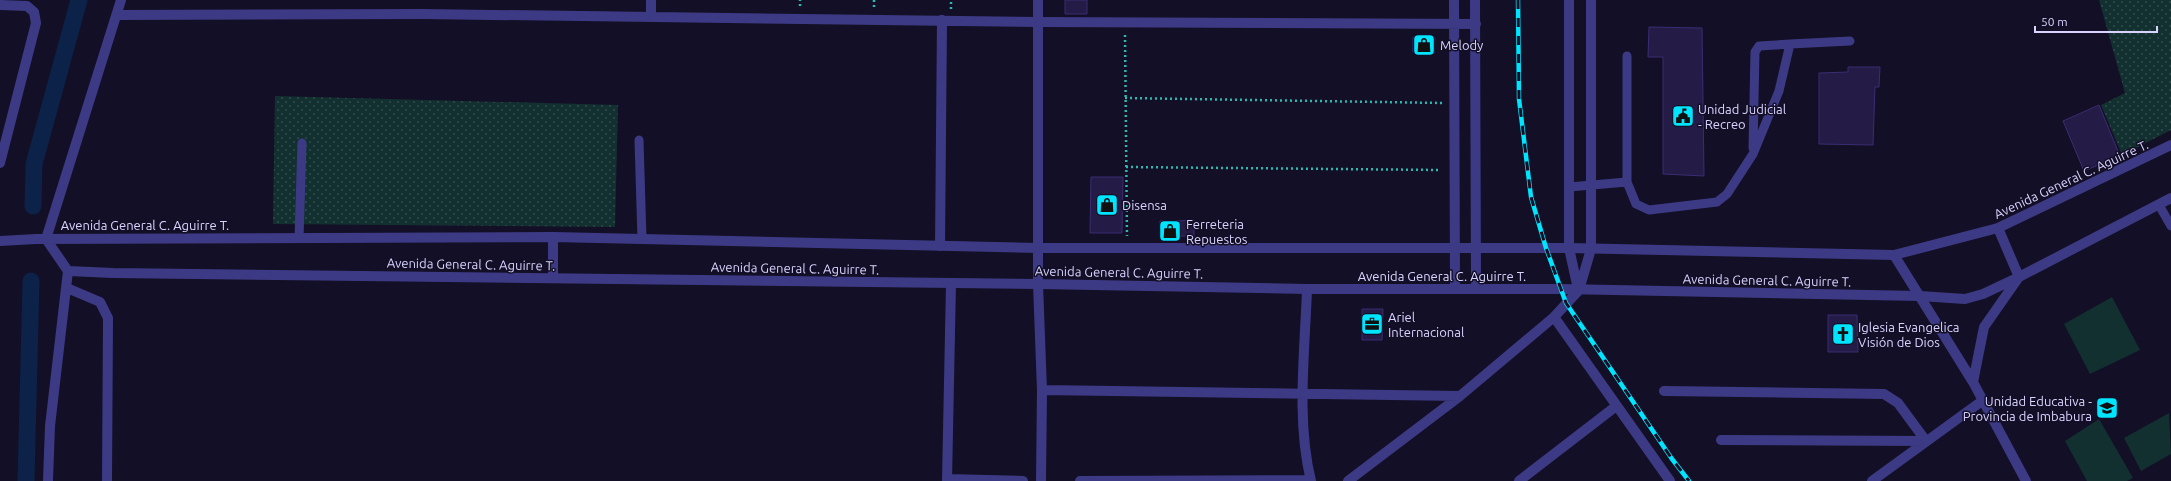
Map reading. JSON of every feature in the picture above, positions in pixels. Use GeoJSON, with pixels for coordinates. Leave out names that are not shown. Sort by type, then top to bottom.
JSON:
{"type":"FeatureCollection","features":[{"type":"Feature","properties":{"kind":"street"},"geometry":{"type":"LineString","coordinates":[[0,241],[46,238],[121,0]]}},
{"type":"Feature","properties":{"kind":"street"},"geometry":{"type":"LineString","coordinates":[[651,0],[651,17]]}},
{"type":"Feature","properties":{"kind":"street"},"geometry":{"type":"LineString","coordinates":[[1038,0],[1038,284],[1042,390],[1040,481]]}},
{"type":"Feature","properties":{"kind":"street"},"geometry":{"type":"LineString","coordinates":[[1454,0],[1455,288]]}},
{"type":"Feature","properties":{"kind":"street"},"geometry":{"type":"LineString","coordinates":[[1475,0],[1476,289]]}},
{"type":"Feature","properties":{"kind":"street"},"geometry":{"type":"LineString","coordinates":[[1569,0],[1569,248],[1579,290]]}},
{"type":"Feature","properties":{"kind":"street"},"geometry":{"type":"LineString","coordinates":[[1348,481],[1460,396],[1554,317],[1579,290],[1591,249],[1591,0]]}},
{"type":"Feature","properties":{"kind":"street"},"geometry":{"type":"LineString","coordinates":[[0,5],[27,6],[34,12],[36,23],[5,124],[0,163]]}},
{"type":"Feature","properties":{"kind":"street"},"geometry":{"type":"LineString","coordinates":[[117,16],[423,14],[1038,22],[1476,24]]}},
{"type":"Feature","properties":{"kind":"street"},"geometry":{"type":"LineString","coordinates":[[940,246],[942,20]]}},
{"type":"Feature","properties":{"kind":"street","name":"Avenida General C. Aguirre T."},"geometry":{"type":"LineString","coordinates":[[46,238],[553,238],[1038,248],[1569,248],[1894,255],[1998,228],[2171,145]]}},
{"type":"Feature","properties":{"kind":"street","name":"Avenida General C. Aguirre T."},"geometry":{"type":"LineString","coordinates":[[46,238],[68,271],[1307,289],[1455,288],[1920,296],[1965,299],[1983,294],[2019,277],[2171,198]]}},
{"type":"Feature","properties":{"kind":"street"},"geometry":{"type":"LineString","coordinates":[[1973,382],[1984,327],[2019,277],[1998,228]]}},
{"type":"Feature","properties":{"kind":"street"},"geometry":{"type":"LineString","coordinates":[[553,238],[553,278]]}},
{"type":"Feature","properties":{"kind":"street"},"geometry":{"type":"LineString","coordinates":[[1894,255],[1973,382],[2026,481]]}},
{"type":"Feature","properties":{"kind":"street"},"geometry":{"type":"LineString","coordinates":[[48,481],[50,426],[68,271]]}},
{"type":"Feature","properties":{"kind":"street"},"geometry":{"type":"LineString","coordinates":[[951,283],[947,480],[1023,481]]}},
{"type":"Feature","properties":{"kind":"street"},"geometry":{"type":"LineString","coordinates":[[67,288],[100,302],[108,318],[107,481]]}},
{"type":"Feature","properties":{"kind":"street"},"geometry":{"type":"LineString","coordinates":[[1080,481],[1310,481],[1304,447],[1307,289]]}},
{"type":"Feature","properties":{"kind":"street"},"geometry":{"type":"LineString","coordinates":[[1554,317],[1616,407],[1670,481]]}},
{"type":"Feature","properties":{"kind":"street"},"geometry":{"type":"LineString","coordinates":[[1042,390],[1304,392],[1460,396]]}},
{"type":"Feature","properties":{"kind":"street"},"geometry":{"type":"LineString","coordinates":[[1664,391],[1884,394],[1898,403],[1926,441]]}},
{"type":"Feature","properties":{"kind":"street"},"geometry":{"type":"LineString","coordinates":[[1872,481],[1982,401]]}},
{"type":"Feature","properties":{"kind":"street"},"geometry":{"type":"LineString","coordinates":[[1519,481],[1616,407]]}},
{"type":"Feature","properties":{"kind":"street"},"geometry":{"type":"LineString","coordinates":[[1721,440],[1926,441]]}},
{"type":"Feature","properties":{"kind":"lane"},"geometry":{"type":"LineString","coordinates":[[1753,154],[1755,52],[1759,46],[1850,41]]}},
{"type":"Feature","properties":{"kind":"lane"},"geometry":{"type":"LineString","coordinates":[[1627,56],[1627,182],[1636,204],[1650,210],[1717,202],[1727,194],[1753,154],[1779,91],[1790,44]]}},
{"type":"Feature","properties":{"kind":"lane"},"geometry":{"type":"LineString","coordinates":[[638,140],[642,239]]}},
{"type":"Feature","properties":{"kind":"lane"},"geometry":{"type":"LineString","coordinates":[[299,238],[302,143]]}},
{"type":"Feature","properties":{"kind":"lane"},"geometry":{"type":"LineString","coordinates":[[1569,187],[1627,182]]}},
{"type":"Feature","properties":{"kind":"lane"},"geometry":{"type":"LineString","coordinates":[[2159,205],[2171,226]]}},
{"type":"Feature","properties":{"kind":"path"},"geometry":{"type":"LineString","coordinates":[[1124,22],[1127,248]]}},
{"type":"Feature","properties":{"kind":"path"},"geometry":{"type":"LineString","coordinates":[[1125,98],[1454,103]]}},
{"type":"Feature","properties":{"kind":"path"},"geometry":{"type":"LineString","coordinates":[[1126,167],[1454,171]]}},
{"type":"Feature","properties":{"kind":"green space"},"geometry":{"type":"Polygon","coordinates":[[[2099,0],[2171,0],[2171,130],[2122,155],[2101,105],[2125,93],[2099,0]]]}},
{"type":"Feature","properties":{"kind":"green space"},"geometry":{"type":"Polygon","coordinates":[[[275,96],[618,105],[615,227],[273,224],[275,96]]]}},
{"type":"Feature","properties":{"kind":"green space"},"geometry":{"type":"Polygon","coordinates":[[[2112,297],[2140,350],[2090,374],[2064,324],[2112,297]]]}},
{"type":"Feature","properties":{"kind":"green space"},"geometry":{"type":"Polygon","coordinates":[[[2169,413],[2171,454],[2141,471],[2124,438],[2169,413]]]}},
{"type":"Feature","properties":{"kind":"green space"},"geometry":{"type":"Polygon","coordinates":[[[2099,419],[2133,478],[2127,481],[2087,481],[2065,441],[2099,419]]]}},
{"type":"Feature","properties":{"kind":"building"},"geometry":{"type":"Polygon","coordinates":[[[1065,0],[1087,0],[1087,14],[1065,14],[1065,0]]]}},
{"type":"Feature","properties":{"kind":"building","name":"Unidad Judicial - Recreo"},"geometry":{"type":"Polygon","coordinates":[[[1649,27],[1702,28],[1704,176],[1663,174],[1663,57],[1648,57],[1649,27]]]}},
{"type":"Feature","properties":{"kind":"building","name":"Melody"},"geometry":{"type":"Polygon","coordinates":[[[1413,37],[1435,38],[1434,53],[1413,52],[1413,37]]]}},
{"type":"Feature","properties":{"kind":"building"},"geometry":{"type":"Polygon","coordinates":[[[1848,67],[1880,67],[1879,87],[1875,87],[1873,145],[1819,144],[1819,73],[1848,72],[1848,67]]]}},
{"type":"Feature","properties":{"kind":"building"},"geometry":{"type":"Polygon","coordinates":[[[2099,105],[2120,156],[2084,171],[2063,121],[2099,105]]]}},
{"type":"Feature","properties":{"kind":"building","name":"Disensa"},"geometry":{"type":"Polygon","coordinates":[[[1091,177],[1123,177],[1122,233],[1090,233],[1091,177]]]}},
{"type":"Feature","properties":{"kind":"building"},"geometry":{"type":"Polygon","coordinates":[[[1194,220],[1194,236],[1178,236],[1177,221],[1194,220]]]}},
{"type":"Feature","properties":{"kind":"building"},"geometry":{"type":"Polygon","coordinates":[[[1160,221],[1177,221],[1178,236],[1160,236],[1160,221]]]}},
{"type":"Feature","properties":{"kind":"building","name":"Ariel Internacional"},"geometry":{"type":"Polygon","coordinates":[[[1362,309],[1383,309],[1382,340],[1362,340],[1362,309]]]}},
{"type":"Feature","properties":{"kind":"building","name":"Iglesia Evangelica Visión de Dios"},"geometry":{"type":"Polygon","coordinates":[[[1828,315],[1857,315],[1858,352],[1828,352],[1828,315]]]}},
{"type":"Feature","properties":{"kind":"waterway"},"geometry":{"type":"LineString","coordinates":[[33,206],[34,164],[79,0]]}},
{"type":"Feature","properties":{"kind":"waterway"},"geometry":{"type":"LineString","coordinates":[[26,481],[31,281]]}},
{"type":"Feature","properties":{"kind":"railway"},"geometry":{"type":"LineString","coordinates":[[1518,0],[1519,99],[1531,197],[1546,248],[1566,303],[1672,459],[1689,481]]}},
{"type":"Feature","properties":{"kind":"place","name":"Melody"},"geometry":{"type":"Point","coordinates":[1424,45]}},
{"type":"Feature","properties":{"kind":"place","name":"Unidad Judicial - Recreo"},"geometry":{"type":"Point","coordinates":[1683,116]}},
{"type":"Feature","properties":{"kind":"place","name":"Disensa"},"geometry":{"type":"Point","coordinates":[1107,205]}},
{"type":"Feature","properties":{"kind":"place","name":"Ferreteria Repuestos"},"geometry":{"type":"Point","coordinates":[1170,231]}},
{"type":"Feature","properties":{"kind":"place","name":"Ariel Internacional"},"geometry":{"type":"Point","coordinates":[1372,324]}},
{"type":"Feature","properties":{"kind":"place","name":"Iglesia Evangelica Visión de Dios"},"geometry":{"type":"Point","coordinates":[1843,334]}},
{"type":"Feature","properties":{"kind":"place","name":"Unidad Educativa - Provincia de Imbabura"},"geometry":{"type":"Point","coordinates":[2107,408]}}]}
